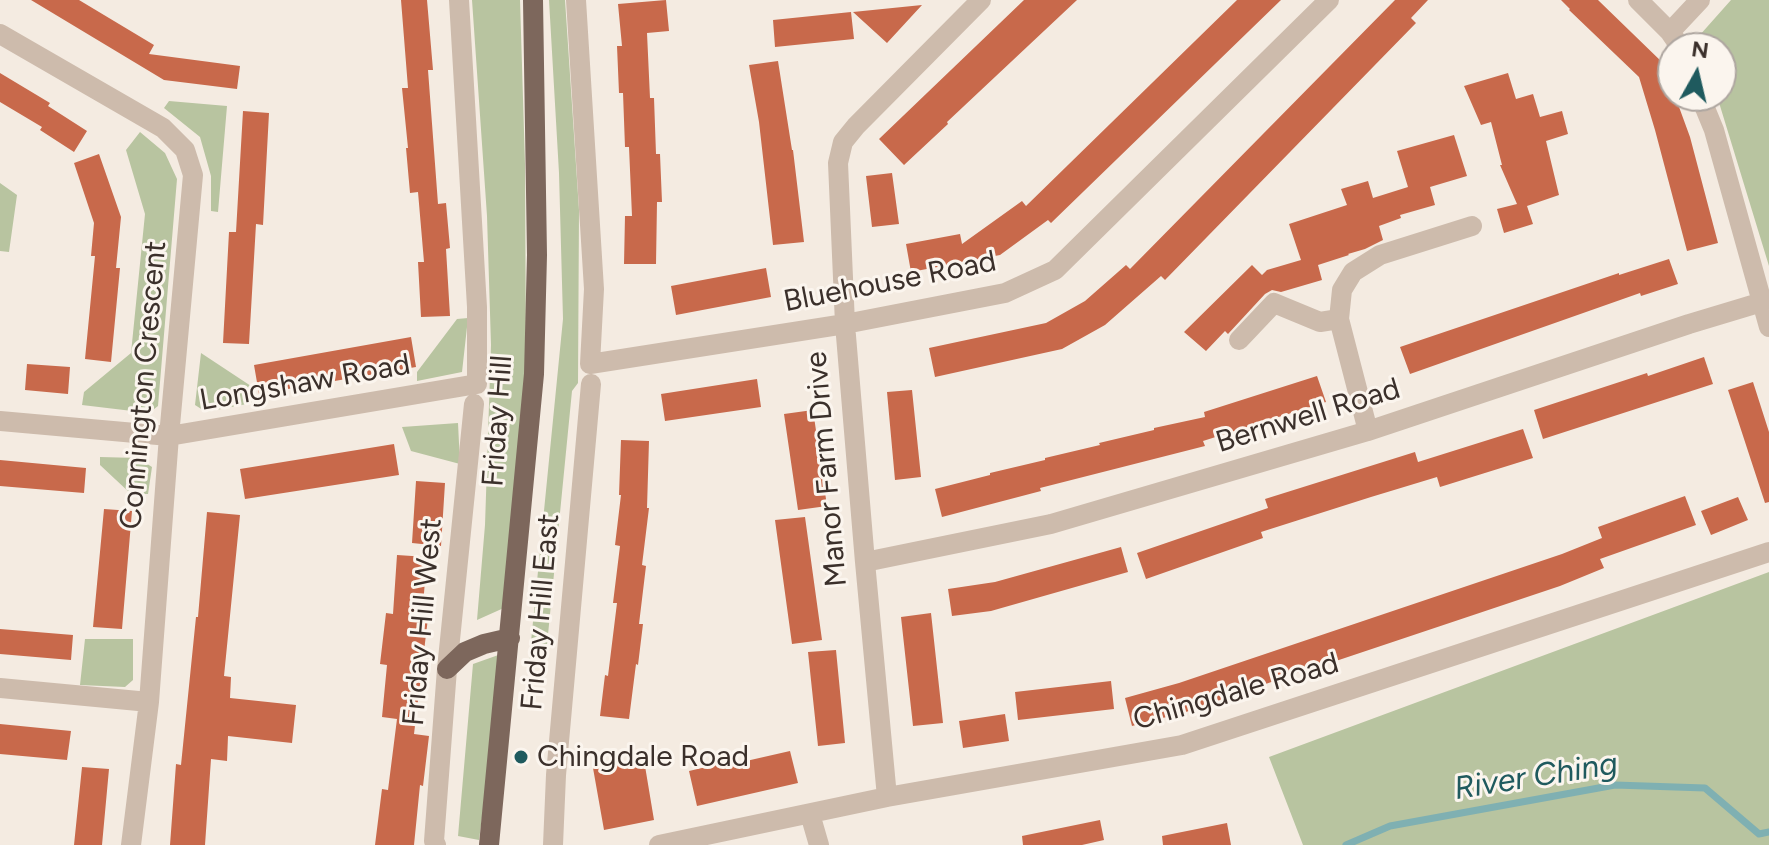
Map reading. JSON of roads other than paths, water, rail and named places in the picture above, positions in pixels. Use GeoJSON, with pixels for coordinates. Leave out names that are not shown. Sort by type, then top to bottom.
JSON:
{"type":"FeatureCollection","features":[{"type":"Feature","properties":{"kind":"main road","name":"Friday Hill"},"geometry":{"type":"LineString","coordinates":[[489,845],[534,359],[537,255],[533,0]]}},
{"type":"Feature","properties":{"kind":"main road"},"geometry":{"type":"LineString","coordinates":[[447,669],[465,652],[510,638]]}},
{"type":"Feature","properties":{"kind":"street","name":"Friday Hill West"},"geometry":{"type":"LineString","coordinates":[[436,845],[447,669],[475,394],[477,307],[459,0]]}},
{"type":"Feature","properties":{"kind":"street","name":"Friday Hill East"},"geometry":{"type":"LineString","coordinates":[[553,845],[557,764],[591,374],[594,289],[576,0]]}},
{"type":"Feature","properties":{"kind":"street","name":"Manor Farm Drive"},"geometry":{"type":"LineString","coordinates":[[887,797],[845,324],[838,163],[843,142],[981,0]]}},
{"type":"Feature","properties":{"kind":"street","name":"Bluehouse Road"},"geometry":{"type":"LineString","coordinates":[[591,374],[1005,293],[1055,270],[1329,0]]}},
{"type":"Feature","properties":{"kind":"street"},"geometry":{"type":"LineString","coordinates":[[1638,0],[1668,32]]}},
{"type":"Feature","properties":{"kind":"street"},"geometry":{"type":"LineString","coordinates":[[1680,32],[1700,0]]}},
{"type":"Feature","properties":{"kind":"street","name":"Connington Crescent"},"geometry":{"type":"LineString","coordinates":[[0,34],[163,128],[185,150],[193,175],[149,702],[131,845]]}},
{"type":"Feature","properties":{"kind":"street"},"geometry":{"type":"LineString","coordinates":[[1707,112],[1769,327]]}},
{"type":"Feature","properties":{"kind":"street"},"geometry":{"type":"LineString","coordinates":[[1368,431],[1339,319],[1342,290],[1353,272],[1380,255],[1472,226]]}},
{"type":"Feature","properties":{"kind":"street","name":"Bernwell Road"},"geometry":{"type":"LineString","coordinates":[[865,562],[1051,524],[1368,431],[1762,302]]}},
{"type":"Feature","properties":{"kind":"street"},"geometry":{"type":"LineString","coordinates":[[1239,340],[1274,303],[1320,322],[1339,319]]}},
{"type":"Feature","properties":{"kind":"street","name":"Longshaw Road"},"geometry":{"type":"LineString","coordinates":[[0,421],[169,436],[475,394]]}},
{"type":"Feature","properties":{"kind":"street","name":"Chingdale Road"},"geometry":{"type":"LineString","coordinates":[[665,844],[887,797],[1182,745],[1769,552]]}},
{"type":"Feature","properties":{"kind":"street"},"geometry":{"type":"LineString","coordinates":[[0,688],[149,702]]}},
{"type":"Feature","properties":{"kind":"street"},"geometry":{"type":"LineString","coordinates":[[810,814],[819,845]]}},
{"type":"Feature","properties":{"kind":"waterway","name":"River Ching"},"geometry":{"type":"LineString","coordinates":[[1346,845],[1390,826],[1615,785],[1705,788],[1759,834],[1769,832]]}},
{"type":"Feature","properties":{"kind":"place","name":"Chingdale Road"},"geometry":{"type":"Point","coordinates":[521,757]}}]}
